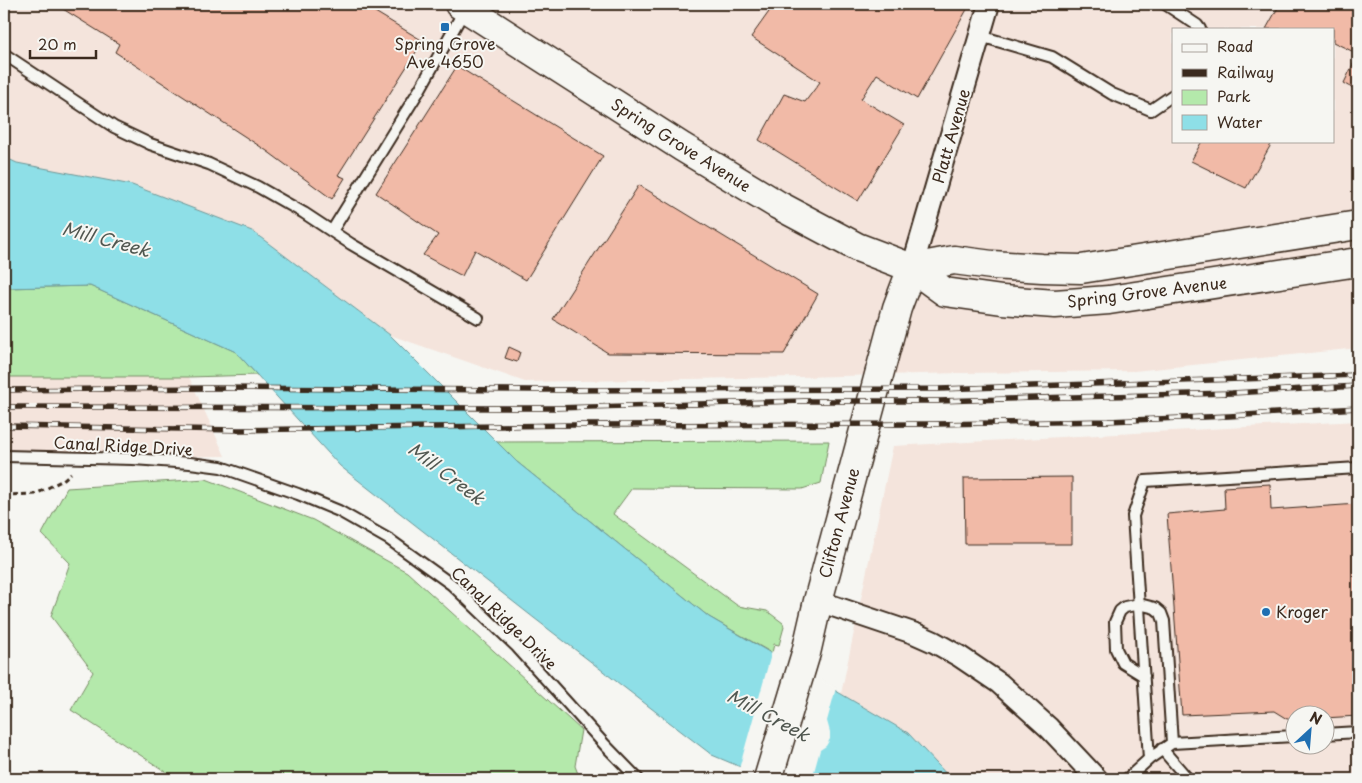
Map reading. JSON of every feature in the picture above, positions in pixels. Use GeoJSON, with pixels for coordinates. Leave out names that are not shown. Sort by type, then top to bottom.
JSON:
{"type":"FeatureCollection","features":[{"type":"Feature","properties":{"kind":"main road","name":"Spring Grove Avenue"},"geometry":{"type":"LineString","coordinates":[[463,6],[682,147],[795,214],[856,247],[912,268],[946,292],[1002,300],[1055,304],[1109,300],[1358,262]]}},
{"type":"Feature","properties":{"kind":"main road","name":"Spring Grove Avenue"},"geometry":{"type":"LineString","coordinates":[[912,268],[954,260],[1042,268],[1081,269],[1358,225]]}},
{"type":"Feature","properties":{"kind":"main road","name":"Clifton Avenue"},"geometry":{"type":"LineString","coordinates":[[768,779],[806,653],[818,601],[897,308],[912,268]]}},
{"type":"Feature","properties":{"kind":"street","name":"Platt Avenue"},"geometry":{"type":"LineString","coordinates":[[912,268],[989,4]]}},
{"type":"Feature","properties":{"kind":"street"},"geometry":{"type":"LineString","coordinates":[[818,601],[916,634],[958,656],[999,683],[1049,728],[1097,779]]}},
{"type":"Feature","properties":{"kind":"lane"},"geometry":{"type":"LineString","coordinates":[[1165,4],[1199,28]]}},
{"type":"Feature","properties":{"kind":"lane"},"geometry":{"type":"LineString","coordinates":[[332,231],[420,90],[463,6]]}},
{"type":"Feature","properties":{"kind":"lane"},"geometry":{"type":"LineString","coordinates":[[980,36],[1052,57],[1112,94],[1151,110],[1172,96]]}},
{"type":"Feature","properties":{"kind":"lane"},"geometry":{"type":"LineString","coordinates":[[4,54],[114,126],[150,144],[209,164],[258,187],[478,318]]}},
{"type":"Feature","properties":{"kind":"lane","name":"Canal Ridge Drive"},"geometry":{"type":"LineString","coordinates":[[4,456],[134,459],[221,467],[306,497],[339,512],[390,540],[451,584],[517,647],[638,779]]}},
{"type":"Feature","properties":{"kind":"lane"},"geometry":{"type":"LineString","coordinates":[[1149,759],[1133,516],[1145,481],[1358,468]]}},
{"type":"Feature","properties":{"kind":"lane"},"geometry":{"type":"LineString","coordinates":[[1144,676],[1123,663],[1116,649],[1114,622],[1120,611],[1125,607],[1139,604],[1155,608],[1161,613],[1164,621],[1172,743]]}},
{"type":"Feature","properties":{"kind":"lane"},"geometry":{"type":"LineString","coordinates":[[1334,733],[1358,732]]}},
{"type":"Feature","properties":{"kind":"lane"},"geometry":{"type":"LineString","coordinates":[[1127,779],[1149,759],[1172,743],[1284,737]]}},
{"type":"Feature","properties":{"kind":"lane"},"geometry":{"type":"LineString","coordinates":[[1162,750],[1188,779]]}},
{"type":"Feature","properties":{"kind":"path"},"geometry":{"type":"LineString","coordinates":[[4,495],[36,494],[63,480],[88,458]]}},
{"type":"Feature","properties":{"kind":"shaded area"},"geometry":{"type":"Polygon","coordinates":[[[4,4],[1358,4],[1358,348],[1134,371],[525,382],[390,335],[252,231],[17,163],[4,157],[4,4]]]}},
{"type":"Feature","properties":{"kind":"shaded area"},"geometry":{"type":"Polygon","coordinates":[[[4,377],[189,377],[225,456],[4,458],[4,377]]]}},
{"type":"Feature","properties":{"kind":"shaded area"},"geometry":{"type":"Polygon","coordinates":[[[1358,421],[1358,779],[951,779],[908,733],[841,694],[893,446],[1358,421]]]}},
{"type":"Feature","properties":{"kind":"green space"},"geometry":{"type":"Polygon","coordinates":[[[90,286],[236,352],[257,375],[4,377],[4,288],[90,286]]]}},
{"type":"Feature","properties":{"kind":"green space"},"geometry":{"type":"Polygon","coordinates":[[[829,441],[821,483],[802,489],[632,488],[613,514],[738,606],[767,611],[783,623],[784,627],[779,645],[774,644],[772,653],[709,617],[517,462],[497,442],[829,441]]]}},
{"type":"Feature","properties":{"kind":"green space"},"geometry":{"type":"Polygon","coordinates":[[[206,479],[313,520],[407,572],[581,730],[575,766],[580,779],[177,779],[71,710],[93,672],[51,616],[70,563],[42,534],[67,488],[206,479]]]}},
{"type":"Feature","properties":{"kind":"water","name":"Mill Creek"},"geometry":{"type":"Polygon","coordinates":[[[4,157],[17,163],[132,185],[252,231],[390,335],[517,462],[709,617],[908,733],[951,779],[769,779],[712,755],[340,466],[236,352],[90,286],[4,288],[4,157]]]}},
{"type":"Feature","properties":{"kind":"pier"},"geometry":{"type":"Polygon","coordinates":[[[772,651],[836,688],[827,721],[830,739],[826,746],[820,750],[812,779],[763,779],[739,769],[772,651]]]}},
{"type":"Feature","properties":{"kind":"building"},"geometry":{"type":"Polygon","coordinates":[[[55,4],[362,4],[423,41],[338,175],[345,178],[332,199],[267,151],[115,52],[119,44],[55,4]]]}},
{"type":"Feature","properties":{"kind":"building"},"geometry":{"type":"Polygon","coordinates":[[[764,4],[970,4],[917,99],[877,74],[861,99],[904,125],[858,201],[759,140],[784,94],[805,102],[820,82],[751,37],[771,9],[764,4]]]}},
{"type":"Feature","properties":{"kind":"building"},"geometry":{"type":"Polygon","coordinates":[[[1280,4],[1358,4],[1358,54],[1334,42],[1334,28],[1267,28],[1280,4]]]}},
{"type":"Feature","properties":{"kind":"building"},"geometry":{"type":"Polygon","coordinates":[[[1358,54],[1358,91],[1344,83],[1358,54]]]}},
{"type":"Feature","properties":{"kind":"building"},"geometry":{"type":"Polygon","coordinates":[[[457,66],[603,156],[526,280],[475,250],[462,276],[423,255],[438,235],[376,193],[457,66]]]}},
{"type":"Feature","properties":{"kind":"building"},"geometry":{"type":"Polygon","coordinates":[[[1201,142],[1272,142],[1246,188],[1191,161],[1201,142]]]}},
{"type":"Feature","properties":{"kind":"building"},"geometry":{"type":"Polygon","coordinates":[[[639,185],[818,294],[784,354],[608,353],[553,319],[639,185]]]}},
{"type":"Feature","properties":{"kind":"building"},"geometry":{"type":"Polygon","coordinates":[[[509,347],[520,352],[517,362],[505,358],[509,347]]]}},
{"type":"Feature","properties":{"kind":"building"},"geometry":{"type":"Polygon","coordinates":[[[1072,477],[1072,544],[965,544],[964,478],[1072,477]]]}},
{"type":"Feature","properties":{"kind":"building","name":"Kroger"},"geometry":{"type":"Polygon","coordinates":[[[1270,484],[1271,510],[1358,504],[1358,716],[1334,717],[1334,706],[1284,706],[1284,717],[1274,711],[1182,715],[1167,514],[1225,509],[1224,487],[1270,484]]]}},
{"type":"Feature","properties":{"kind":"railway"},"geometry":{"type":"LineString","coordinates":[[4,390],[210,388],[533,390],[939,389],[1358,375]]}},
{"type":"Feature","properties":{"kind":"railway"},"geometry":{"type":"LineString","coordinates":[[4,407],[554,408],[1232,393],[1358,386]]}},
{"type":"Feature","properties":{"kind":"railway"},"geometry":{"type":"LineString","coordinates":[[4,426],[239,430],[573,425],[934,424],[1108,421],[1358,408]]}},
{"type":"Feature","properties":{"kind":"place","name":"Spring Grove Ave 4650"},"geometry":{"type":"Point","coordinates":[445,27]}},
{"type":"Feature","properties":{"kind":"place","name":"Kroger"},"geometry":{"type":"Point","coordinates":[1266,612]}}]}
